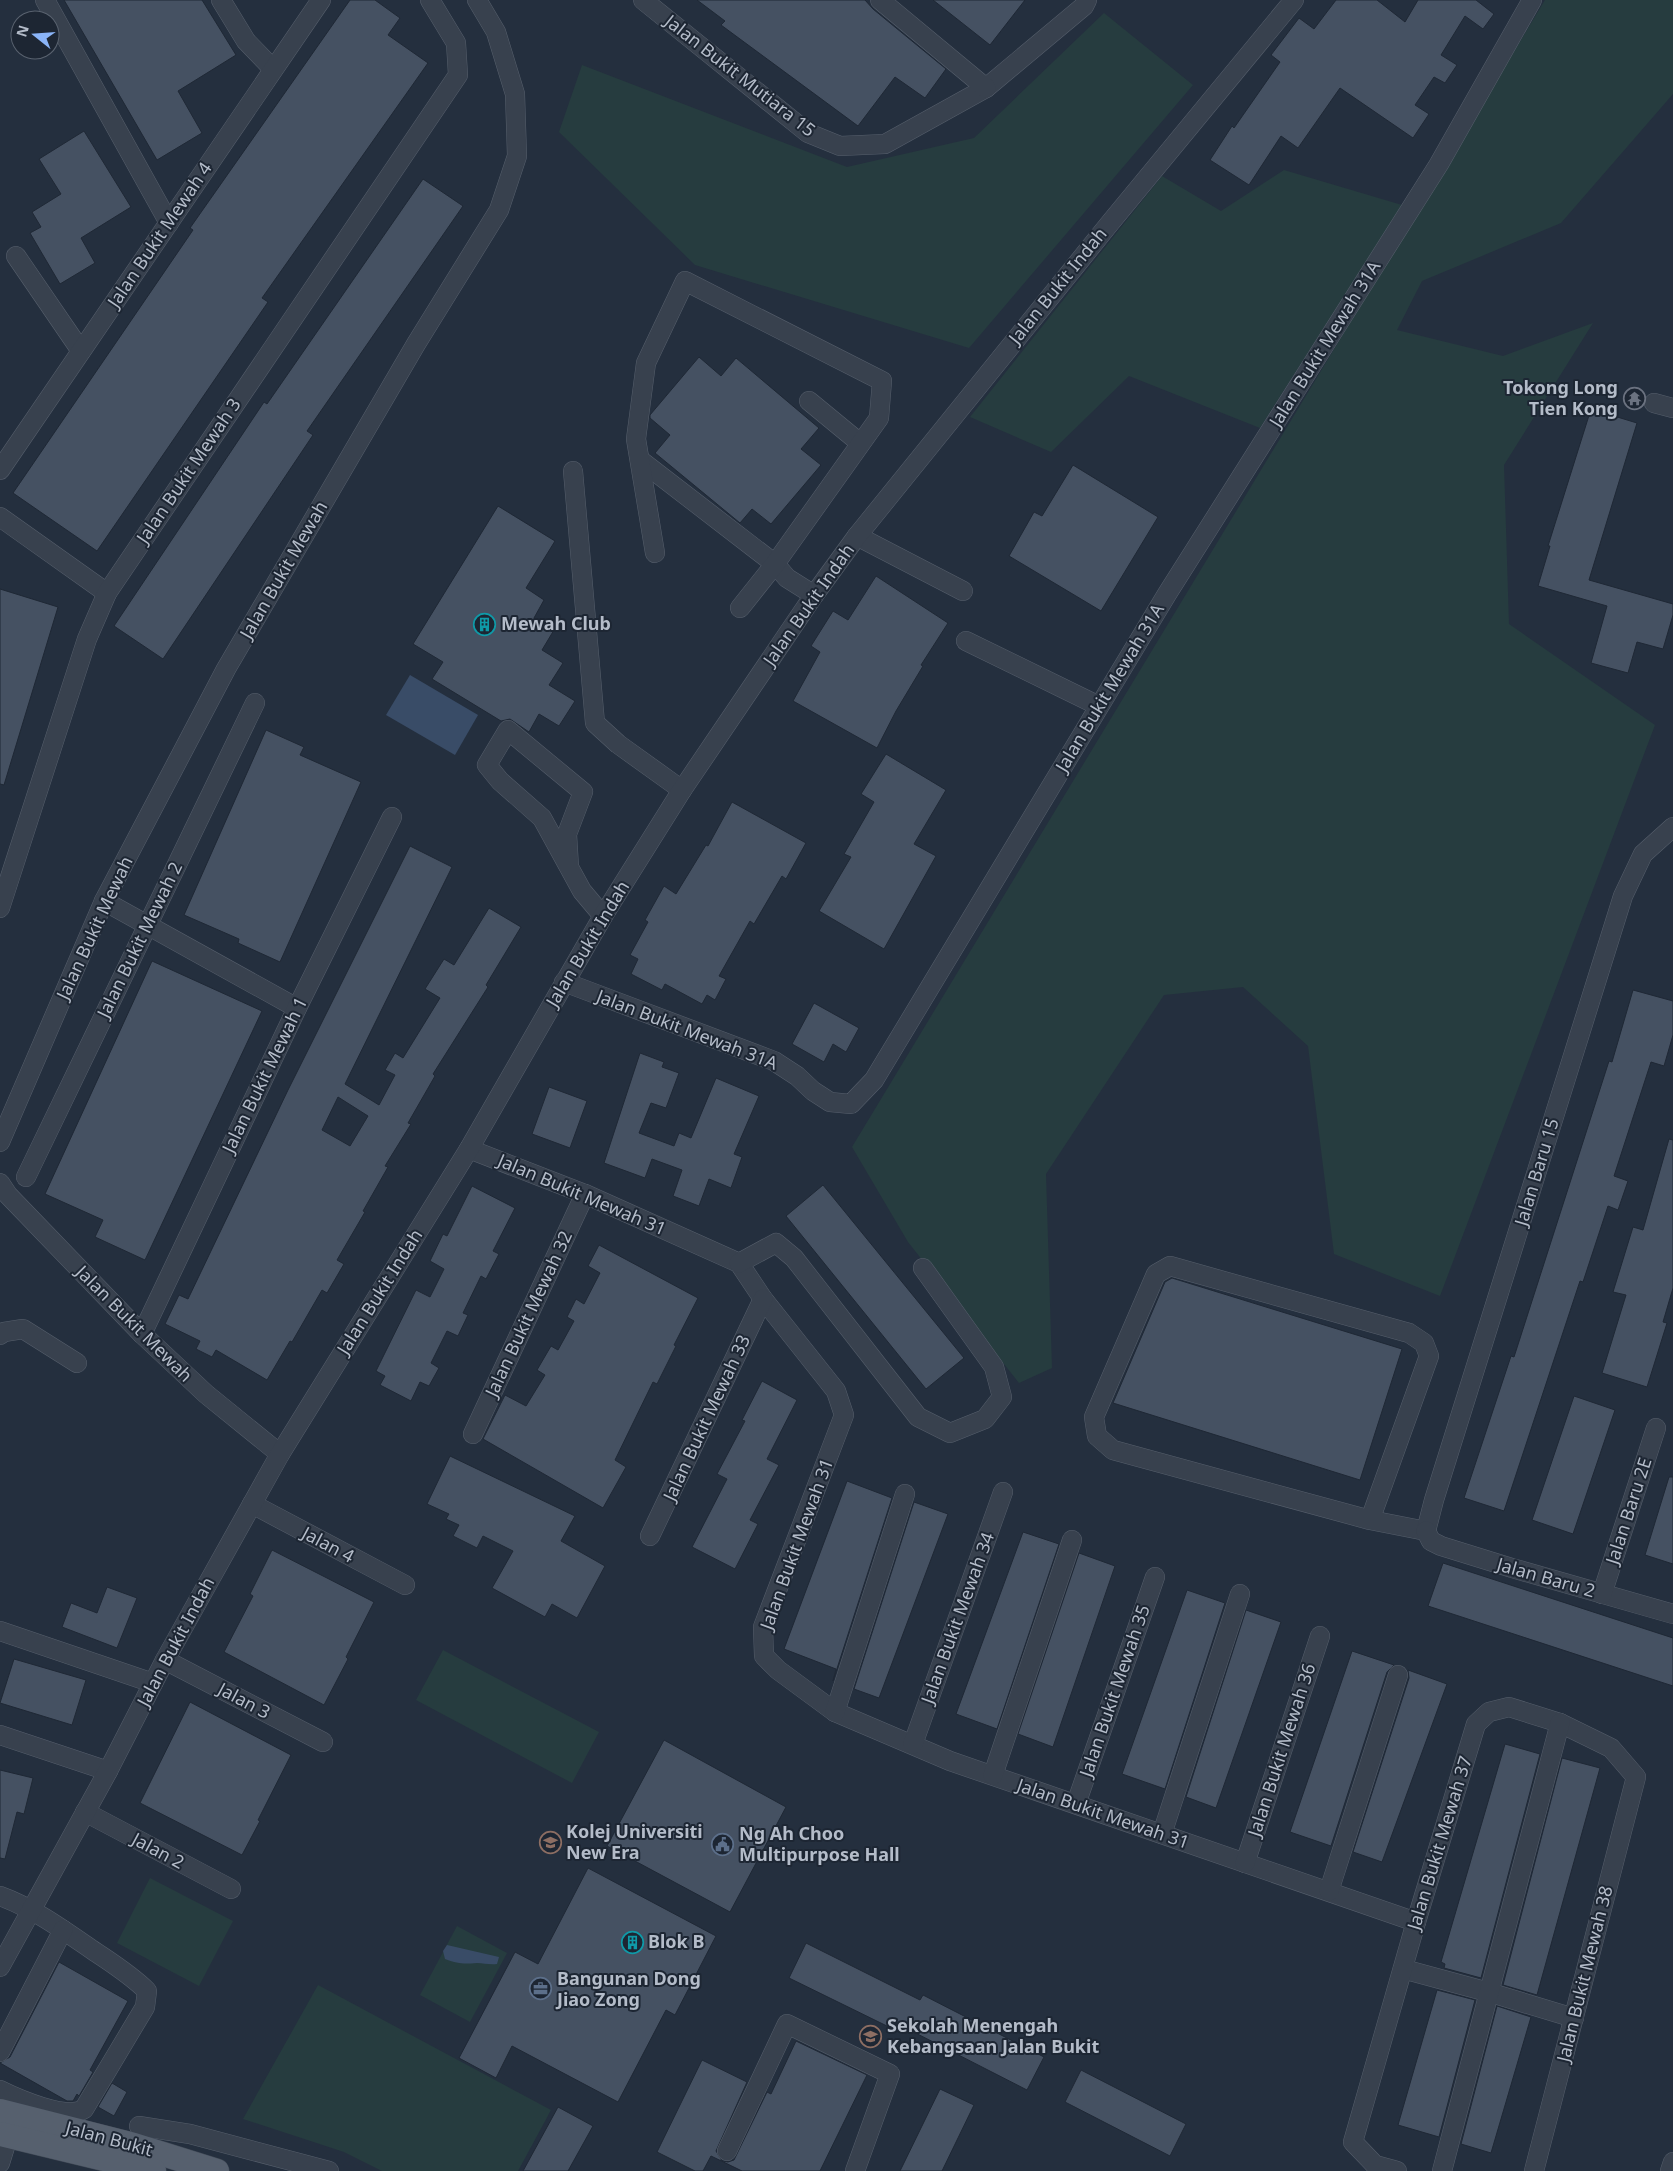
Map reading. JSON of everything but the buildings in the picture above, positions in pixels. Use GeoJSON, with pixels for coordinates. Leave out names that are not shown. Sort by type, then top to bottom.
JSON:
{"type":"FeatureCollection","features":[{"type":"Feature","properties":{"kind":"main road","name":"Jalan Bukit"},"geometry":{"type":"LineString","coordinates":[[0,2111],[134,2145],[217,2171]]}},
{"type":"Feature","properties":{"kind":"main road","name":"Jalan Bukit"},"geometry":{"type":"LineString","coordinates":[[4,2136],[154,2171]]}},
{"type":"Feature","properties":{"kind":"street"},"geometry":{"type":"LineString","coordinates":[[45,0],[169,223]]}},
{"type":"Feature","properties":{"kind":"street"},"geometry":{"type":"LineString","coordinates":[[221,0],[246,41],[273,69]]}},
{"type":"Feature","properties":{"kind":"street","name":"Jalan Bukit Mewah 4"},"geometry":{"type":"LineString","coordinates":[[0,470],[320,0]]}},
{"type":"Feature","properties":{"kind":"street","name":"Jalan Bukit Mewah 3"},"geometry":{"type":"LineString","coordinates":[[0,908],[87,639],[107,593],[458,75],[456,42],[430,0]]}},
{"type":"Feature","properties":{"kind":"street","name":"Jalan Bukit Mewah"},"geometry":{"type":"LineString","coordinates":[[0,1142],[104,901],[226,669],[416,344],[498,210],[517,156],[515,94],[496,32],[477,0]]}},
{"type":"Feature","properties":{"kind":"street","name":"Jalan Bukit Mutiara 15"},"geometry":{"type":"LineString","coordinates":[[643,0],[808,133],[840,146],[885,144],[986,88]]}},
{"type":"Feature","properties":{"kind":"street"},"geometry":{"type":"LineString","coordinates":[[880,0],[986,88],[1084,6],[1087,0]]}},
{"type":"Feature","properties":{"kind":"street","name":"Jalan Bukit Indah"},"geometry":{"type":"LineString","coordinates":[[0,1967],[280,1454],[469,1149],[603,916],[682,790],[814,595],[857,536],[1110,223],[1294,0]]}},
{"type":"Feature","properties":{"kind":"street","name":"Jalan Bukit Mewah 31A"},"geometry":{"type":"LineString","coordinates":[[564,982],[774,1061],[830,1102],[851,1104],[874,1080],[1172,585],[1439,164],[1532,0]]}},
{"type":"Feature","properties":{"kind":"street"},"geometry":{"type":"LineString","coordinates":[[16,256],[81,351]]}},
{"type":"Feature","properties":{"kind":"street"},"geometry":{"type":"LineString","coordinates":[[655,553],[636,439],[646,363],[685,281],[882,381],[879,418],[775,564],[740,608]]}},
{"type":"Feature","properties":{"kind":"street"},"geometry":{"type":"LineString","coordinates":[[809,401],[860,443]]}},
{"type":"Feature","properties":{"kind":"street"},"geometry":{"type":"LineString","coordinates":[[1654,403],[1673,408]]}},
{"type":"Feature","properties":{"kind":"street"},"geometry":{"type":"LineString","coordinates":[[640,460],[775,564],[788,578],[814,595]]}},
{"type":"Feature","properties":{"kind":"street"},"geometry":{"type":"LineString","coordinates":[[573,471],[595,722],[618,744],[682,790]]}},
{"type":"Feature","properties":{"kind":"street"},"geometry":{"type":"LineString","coordinates":[[0,517],[107,593]]}},
{"type":"Feature","properties":{"kind":"street"},"geometry":{"type":"LineString","coordinates":[[857,536],[962,591]]}},
{"type":"Feature","properties":{"kind":"street"},"geometry":{"type":"LineString","coordinates":[[966,641],[1099,706]]}},
{"type":"Feature","properties":{"kind":"street","name":"Jalan Bukit Mewah 2"},"geometry":{"type":"LineString","coordinates":[[26,1177],[255,703]]}},
{"type":"Feature","properties":{"kind":"street"},"geometry":{"type":"LineString","coordinates":[[569,867],[567,834],[583,792],[508,730],[487,765],[500,781],[542,818],[582,891],[603,916]]}},
{"type":"Feature","properties":{"kind":"street","name":"Jalan Bukit Mewah 1"},"geometry":{"type":"LineString","coordinates":[[142,1334],[297,1008],[392,817]]}},
{"type":"Feature","properties":{"kind":"street","name":"Jalan Baru 15"},"geometry":{"type":"LineString","coordinates":[[1426,1531],[1434,1500],[1623,896],[1643,854],[1673,828]]}},
{"type":"Feature","properties":{"kind":"street"},"geometry":{"type":"LineString","coordinates":[[104,901],[297,1008]]}},
{"type":"Feature","properties":{"kind":"street","name":"Jalan Bukit Mewah 31"},"geometry":{"type":"LineString","coordinates":[[469,1149],[586,1194],[739,1263],[763,1299],[836,1391],[844,1415],[763,1627],[764,1656],[778,1670],[836,1712],[950,1761],[1416,1922]]}},
{"type":"Feature","properties":{"kind":"street","name":"Jalan Bukit Mewah"},"geometry":{"type":"LineString","coordinates":[[0,1183],[8,1195],[142,1334],[206,1394],[280,1454]]}},
{"type":"Feature","properties":{"kind":"street","name":"Jalan Bukit Mewah 32"},"geometry":{"type":"LineString","coordinates":[[473,1434],[586,1194]]}},
{"type":"Feature","properties":{"kind":"street"},"geometry":{"type":"LineString","coordinates":[[739,1263],[776,1243],[794,1258],[918,1417],[950,1433],[985,1419],[1002,1397],[994,1367],[923,1268]]}},
{"type":"Feature","properties":{"kind":"street"},"geometry":{"type":"LineString","coordinates":[[1370,1520],[1429,1356],[1424,1343],[1409,1333],[1170,1266],[1156,1274],[1094,1417],[1097,1436],[1113,1450],[1370,1520],[1426,1531]]}},
{"type":"Feature","properties":{"kind":"street","name":"Jalan Bukit Mewah 33"},"geometry":{"type":"LineString","coordinates":[[650,1536],[763,1299]]}},
{"type":"Feature","properties":{"kind":"street"},"geometry":{"type":"LineString","coordinates":[[0,1335],[4,1332],[23,1329],[77,1364]]}},
{"type":"Feature","properties":{"kind":"street","name":"Jalan Baru 2E"},"geometry":{"type":"LineString","coordinates":[[1602,1594],[1656,1428]]}},
{"type":"Feature","properties":{"kind":"street","name":"Jalan Bukit Mewah 34"},"geometry":{"type":"LineString","coordinates":[[913,1744],[1003,1492]]}},
{"type":"Feature","properties":{"kind":"street"},"geometry":{"type":"LineString","coordinates":[[836,1712],[905,1494]]}},
{"type":"Feature","properties":{"kind":"street","name":"Jalan 4"},"geometry":{"type":"LineString","coordinates":[[252,1504],[405,1585]]}},
{"type":"Feature","properties":{"kind":"street","name":"Jalan Baru 2"},"geometry":{"type":"LineString","coordinates":[[1426,1531],[1431,1541],[1442,1546],[1673,1614]]}},
{"type":"Feature","properties":{"kind":"street"},"geometry":{"type":"LineString","coordinates":[[993,1775],[1072,1540]]}},
{"type":"Feature","properties":{"kind":"street","name":"Jalan Bukit Mewah 35"},"geometry":{"type":"LineString","coordinates":[[1076,1804],[1155,1577]]}},
{"type":"Feature","properties":{"kind":"street"},"geometry":{"type":"LineString","coordinates":[[1162,1834],[1240,1594]]}},
{"type":"Feature","properties":{"kind":"street"},"geometry":{"type":"LineString","coordinates":[[0,1631],[153,1684]]}},
{"type":"Feature","properties":{"kind":"street","name":"Jalan Bukit Mewah 36"},"geometry":{"type":"LineString","coordinates":[[1245,1863],[1320,1636]]}},
{"type":"Feature","properties":{"kind":"street","name":"Jalan 3"},"geometry":{"type":"LineString","coordinates":[[166,1660],[323,1742]]}},
{"type":"Feature","properties":{"kind":"street"},"geometry":{"type":"LineString","coordinates":[[1328,1891],[1398,1675]]}},
{"type":"Feature","properties":{"kind":"street","name":"Jalan Bukit Mewah 37"},"geometry":{"type":"LineString","coordinates":[[1397,2171],[1375,2165],[1353,2142],[1402,1969],[1476,1724],[1490,1712],[1509,1707],[1560,1723],[1611,1748],[1636,1777]]}},
{"type":"Feature","properties":{"kind":"street"},"geometry":{"type":"LineString","coordinates":[[1442,2171],[1560,1723]]}},
{"type":"Feature","properties":{"kind":"street"},"geometry":{"type":"LineString","coordinates":[[0,1736],[108,1771]]}},
{"type":"Feature","properties":{"kind":"street","name":"Jalan Bukit Mewah 38"},"geometry":{"type":"LineString","coordinates":[[1534,2171],[1636,1777]]}},
{"type":"Feature","properties":{"kind":"street","name":"Jalan 2"},"geometry":{"type":"LineString","coordinates":[[85,1812],[231,1889]]}},
{"type":"Feature","properties":{"kind":"street"},"geometry":{"type":"LineString","coordinates":[[0,1896],[32,1911],[63,1930],[134,1978],[147,1991],[145,2007],[84,2109],[77,2113],[56,2111],[0,2090]]}},
{"type":"Feature","properties":{"kind":"street"},"geometry":{"type":"LineString","coordinates":[[0,2052],[63,1930]]}},
{"type":"Feature","properties":{"kind":"street"},"geometry":{"type":"LineString","coordinates":[[1402,1969],[1574,2018]]}},
{"type":"Feature","properties":{"kind":"street"},"geometry":{"type":"LineString","coordinates":[[727,2151],[787,2024],[890,2074],[855,2171]]}},
{"type":"Feature","properties":{"kind":"street"},"geometry":{"type":"LineString","coordinates":[[139,2126],[190,2134],[329,2171]]}},
{"type":"Feature","properties":{"kind":"street"},"geometry":{"type":"LineString","coordinates":[[0,2163],[4,2136]]}},
{"type":"Feature","properties":{"kind":"street"},"geometry":{"type":"LineString","coordinates":[[1670,2171],[1673,2162]]}},
{"type":"Feature","properties":{"kind":"green space"},"geometry":{"type":"Polygon","coordinates":[[[1545,0],[1673,0],[1673,94],[1561,223],[1422,281],[1397,330],[1503,356],[1593,323],[1504,465],[1509,624],[1655,725],[1440,1296],[1334,1254],[1308,1046],[1243,987],[1164,995],[1046,1174],[1052,1368],[1019,1383],[908,1242],[852,1147],[1545,0]]]}},
{"type":"Feature","properties":{"kind":"green space"},"geometry":{"type":"Polygon","coordinates":[[[1104,13],[1193,85],[969,348],[695,265],[559,132],[582,65],[847,167],[974,138],[1104,13]]]}},
{"type":"Feature","properties":{"kind":"green space"},"geometry":{"type":"Polygon","coordinates":[[[1284,170],[1402,205],[1260,428],[1129,376],[1051,452],[970,417],[1162,176],[1221,211],[1284,170]]]}},
{"type":"Feature","properties":{"kind":"green space"},"geometry":{"type":"Polygon","coordinates":[[[443,1650],[599,1732],[572,1783],[416,1700],[443,1650]]]}},
{"type":"Feature","properties":{"kind":"green space"},"geometry":{"type":"Polygon","coordinates":[[[150,1878],[233,1921],[199,1986],[117,1943],[150,1878]]]}},
{"type":"Feature","properties":{"kind":"green space"},"geometry":{"type":"Polygon","coordinates":[[[457,1926],[507,1953],[470,2022],[420,1995],[457,1926]]]}},
{"type":"Feature","properties":{"kind":"green space"},"geometry":{"type":"Polygon","coordinates":[[[318,1985],[551,2110],[518,2171],[382,2171],[344,2152],[243,2119],[318,1985]]]}},
{"type":"Feature","properties":{"kind":"water"},"geometry":{"type":"Polygon","coordinates":[[[410,675],[478,715],[455,755],[386,715],[410,675]]]}},
{"type":"Feature","properties":{"kind":"water"},"geometry":{"type":"Polygon","coordinates":[[[447,1945],[499,1957],[497,1964],[461,1963],[445,1959],[443,1951],[447,1945]]]}},
{"type":"Feature","properties":{"kind":"place","name":"Tokong Long Tien Kong"},"geometry":{"type":"Point","coordinates":[1634,398]}},
{"type":"Feature","properties":{"kind":"place","name":"Mewah Club"},"geometry":{"type":"Point","coordinates":[485,624]}},
{"type":"Feature","properties":{"kind":"place","name":"Kolej Universiti New Era"},"geometry":{"type":"Point","coordinates":[550,1842]}},
{"type":"Feature","properties":{"kind":"place","name":"Ng Ah Choo Multipurpose Hall"},"geometry":{"type":"Point","coordinates":[723,1844]}},
{"type":"Feature","properties":{"kind":"place","name":"Blok B"},"geometry":{"type":"Point","coordinates":[632,1942]}},
{"type":"Feature","properties":{"kind":"place","name":"Bangunan Dong Jiao Zong"},"geometry":{"type":"Point","coordinates":[541,1989]}},
{"type":"Feature","properties":{"kind":"place","name":"Sekolah Menengah Kebangsaan Jalan Bukit"},"geometry":{"type":"Point","coordinates":[871,2036]}}]}
